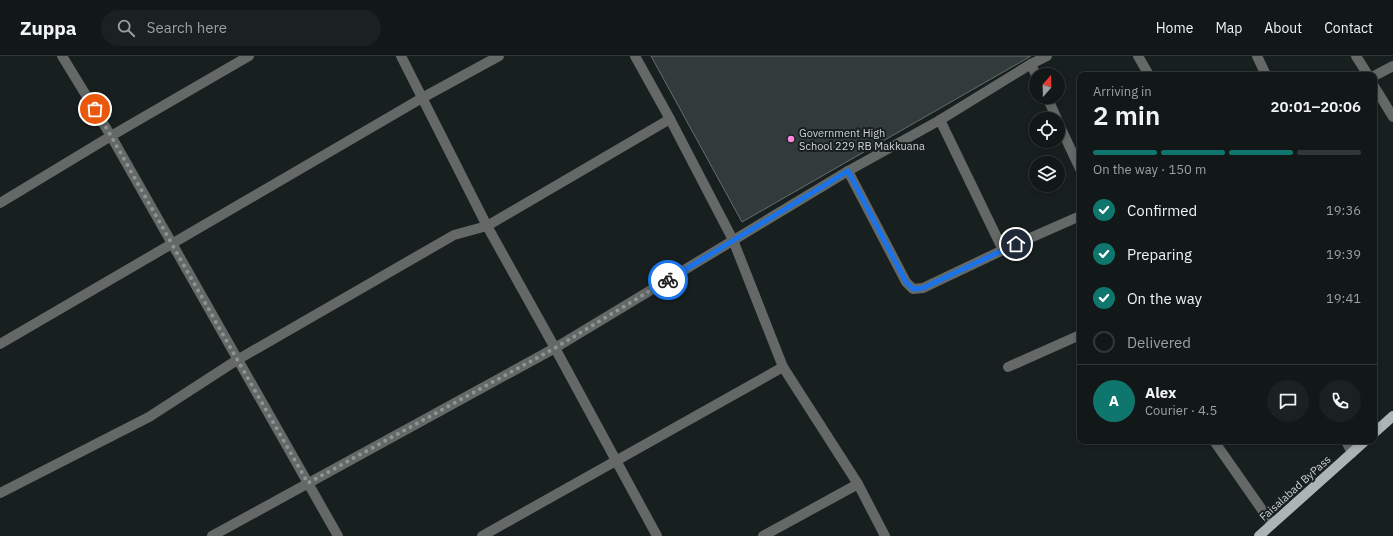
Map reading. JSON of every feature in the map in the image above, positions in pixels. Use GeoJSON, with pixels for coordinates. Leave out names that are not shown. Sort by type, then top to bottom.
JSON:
{"type":"FeatureCollection","features":[{"type":"Feature","properties":{"kind":"main road"},"geometry":{"type":"LineString","coordinates":[[1377,430],[1393,416]]}},
{"type":"Feature","properties":{"kind":"main road","name":"Faisalabad ByPass"},"geometry":{"type":"LineString","coordinates":[[1259,536],[1362,444]]}},
{"type":"Feature","properties":{"kind":"street"},"geometry":{"type":"LineString","coordinates":[[62,56],[111,136],[338,536]]}},
{"type":"Feature","properties":{"kind":"street"},"geometry":{"type":"LineString","coordinates":[[0,203],[111,136],[249,56]]}},
{"type":"Feature","properties":{"kind":"street"},"geometry":{"type":"LineString","coordinates":[[402,56],[487,226],[657,536]]}},
{"type":"Feature","properties":{"kind":"street"},"geometry":{"type":"LineString","coordinates":[[0,344],[422,98],[499,56]]}},
{"type":"Feature","properties":{"kind":"street"},"geometry":{"type":"LineString","coordinates":[[635,56],[670,119],[733,240],[783,367],[858,484],[885,536]]}},
{"type":"Feature","properties":{"kind":"street"},"geometry":{"type":"LineString","coordinates":[[212,536],[555,348],[848,171],[940,120],[1031,64],[1047,56]]}},
{"type":"Feature","properties":{"kind":"street"},"geometry":{"type":"LineString","coordinates":[[1138,56],[1147,72]]}},
{"type":"Feature","properties":{"kind":"street"},"geometry":{"type":"LineString","coordinates":[[1257,56],[1265,72]]}},
{"type":"Feature","properties":{"kind":"street"},"geometry":{"type":"LineString","coordinates":[[1356,56],[1366,72]]}},
{"type":"Feature","properties":{"kind":"street"},"geometry":{"type":"LineString","coordinates":[[1031,64],[1033,68]]}},
{"type":"Feature","properties":{"kind":"street"},"geometry":{"type":"LineString","coordinates":[[1377,74],[1393,66]]}},
{"type":"Feature","properties":{"kind":"street"},"geometry":{"type":"LineString","coordinates":[[1377,91],[1393,117]]}},
{"type":"Feature","properties":{"kind":"street"},"geometry":{"type":"LineString","coordinates":[[0,493],[149,417],[237,360],[454,235],[487,226],[670,119]]}},
{"type":"Feature","properties":{"kind":"street"},"geometry":{"type":"LineString","coordinates":[[940,120],[1004,250]]}},
{"type":"Feature","properties":{"kind":"street"},"geometry":{"type":"LineString","coordinates":[[1065,137],[1077,163]]}},
{"type":"Feature","properties":{"kind":"street"},"geometry":{"type":"LineString","coordinates":[[848,171],[906,282],[913,289],[923,288],[1077,217]]}},
{"type":"Feature","properties":{"kind":"street"},"geometry":{"type":"LineString","coordinates":[[1008,367],[1077,336]]}},
{"type":"Feature","properties":{"kind":"street"},"geometry":{"type":"LineString","coordinates":[[482,536],[783,367]]}},
{"type":"Feature","properties":{"kind":"street"},"geometry":{"type":"LineString","coordinates":[[1216,444],[1272,524]]}},
{"type":"Feature","properties":{"kind":"street"},"geometry":{"type":"LineString","coordinates":[[1348,444],[1352,453]]}},
{"type":"Feature","properties":{"kind":"street"},"geometry":{"type":"LineString","coordinates":[[763,536],[858,484]]}},
{"type":"Feature","properties":{"kind":"building","name":"Government High School 229 RB Makkuana"},"geometry":{"type":"Polygon","coordinates":[[[651,56],[1031,56],[742,222],[651,56]]]}},
{"type":"Feature","properties":{"kind":"way so far"},"geometry":{"type":"LineString","coordinates":[[95,109],[308,483],[555,348],[668,280]]}},
{"type":"Feature","properties":{"kind":"place","name":"Government High School 229 RB Makkuana"},"geometry":{"type":"Point","coordinates":[791,139]}},
{"type":"Feature","properties":{"kind":"route"},"geometry":{"type":"LineString","coordinates":[[668,280],[848,171],[906,282],[913,289],[923,288],[1016,244]]}}]}
